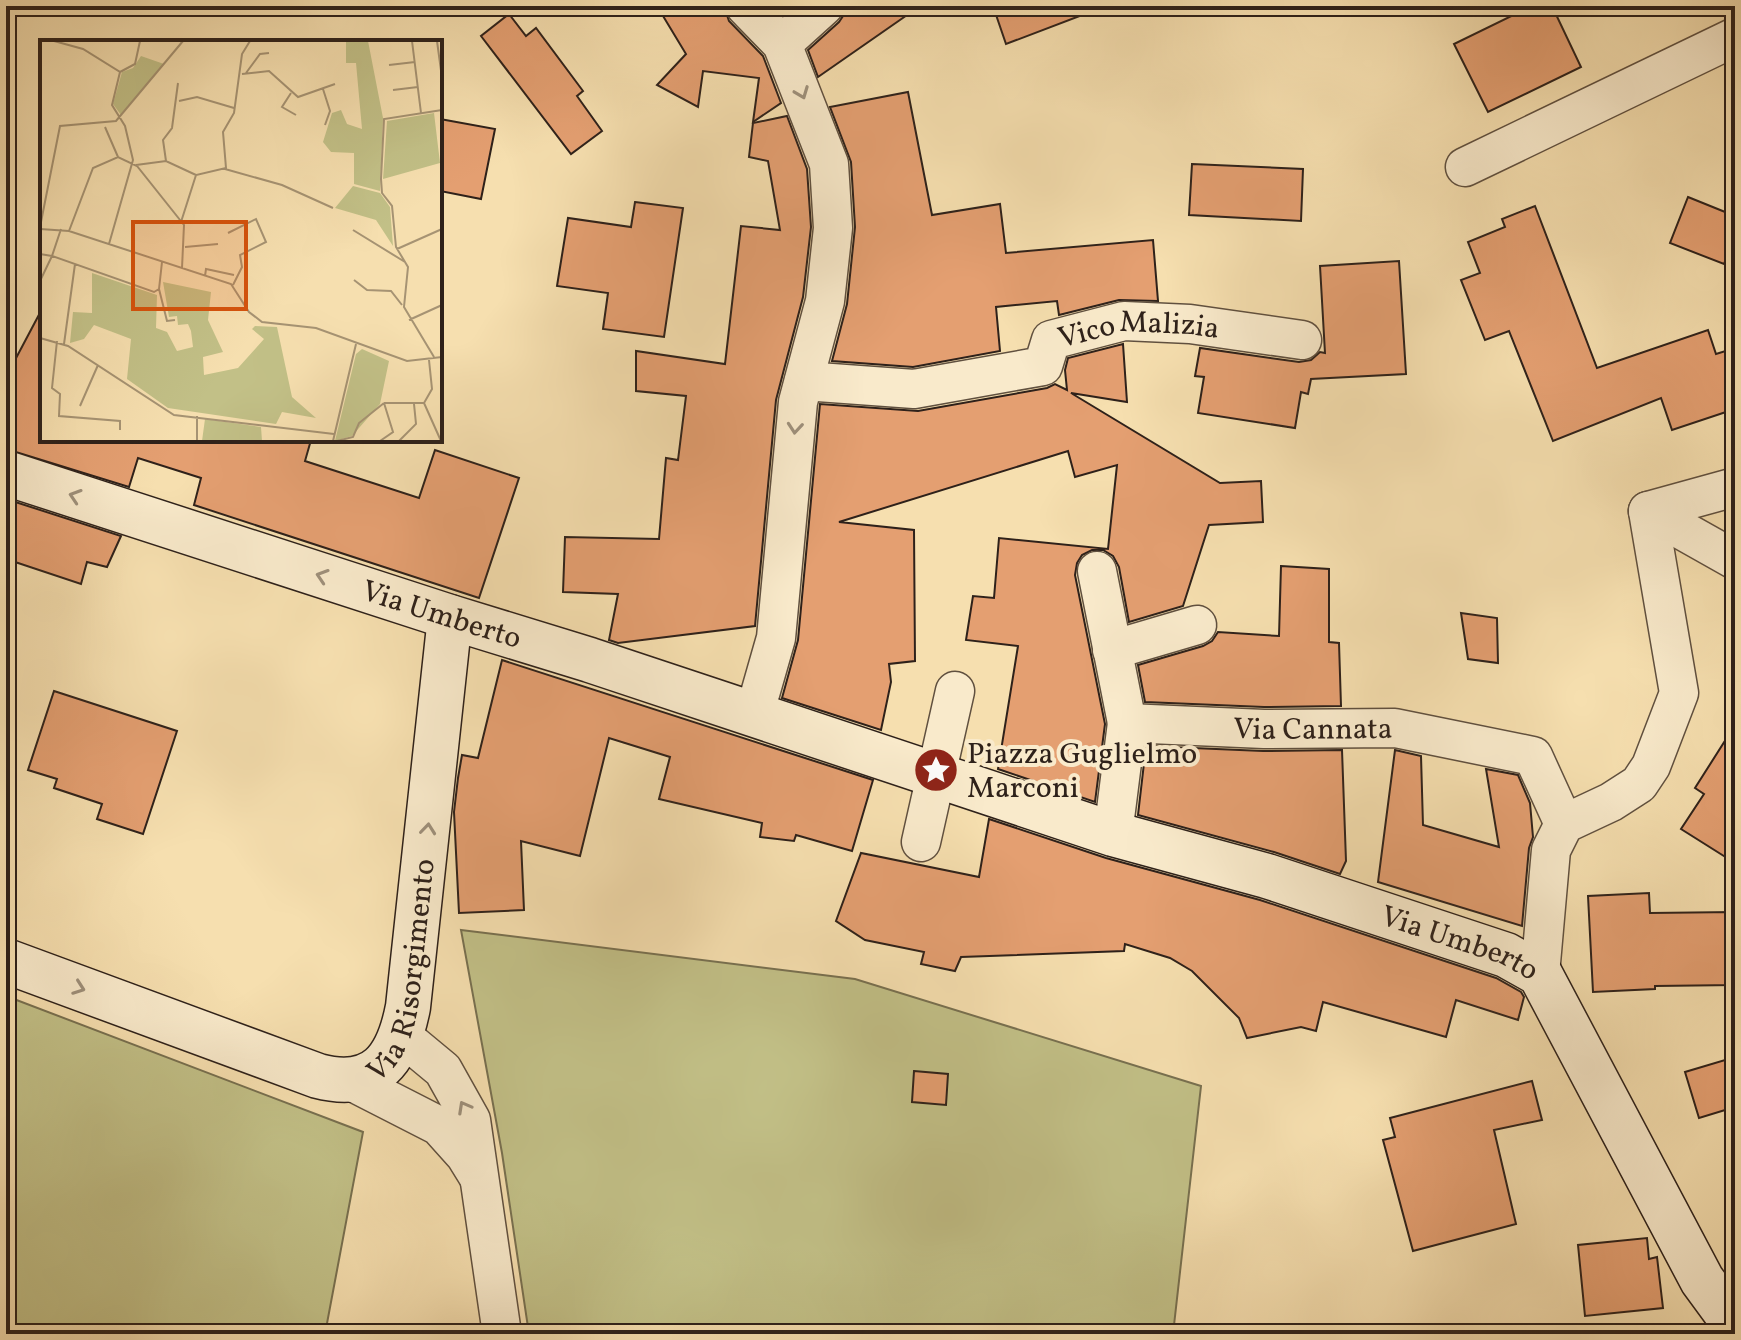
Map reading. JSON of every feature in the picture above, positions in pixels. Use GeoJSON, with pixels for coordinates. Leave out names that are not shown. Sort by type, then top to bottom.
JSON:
{"type":"FeatureCollection","features":[{"type":"Feature","properties":{"kind":"main road","name":"Via Umberto"},"geometry":{"type":"LineString","coordinates":[[6,473],[590,660],[1113,834],[1297,886],[1506,955],[1540,974],[1702,1280],[1735,1325]]}},
{"type":"Feature","properties":{"kind":"main road","name":"Via Risorgimento"},"geometry":{"type":"LineString","coordinates":[[6,961],[318,1076],[349,1080],[383,1067],[394,1054],[402,1036],[413,973],[450,617]]}},
{"type":"Feature","properties":{"kind":"street"},"geometry":{"type":"LineString","coordinates":[[745,6],[782,44],[829,164],[833,228],[825,301],[798,402],[776,638],[754,715]]}},
{"type":"Feature","properties":{"kind":"street"},"geometry":{"type":"LineString","coordinates":[[782,44],[824,6]]}},
{"type":"Feature","properties":{"kind":"street"},"geometry":{"type":"LineString","coordinates":[[1465,167],[1735,37]]}},
{"type":"Feature","properties":{"kind":"street","name":"Vico Malizia"},"geometry":{"type":"LineString","coordinates":[[804,381],[914,389],[967,381],[1043,366],[1051,340],[1124,321],[1190,324],[1302,340]]}},
{"type":"Feature","properties":{"kind":"street"},"geometry":{"type":"LineString","coordinates":[[1648,511],[1735,487]]}},
{"type":"Feature","properties":{"kind":"street"},"geometry":{"type":"LineString","coordinates":[[1648,511],[1735,560]]}},
{"type":"Feature","properties":{"kind":"street"},"geometry":{"type":"LineString","coordinates":[[1540,974],[1551,850],[1564,824],[1611,802],[1639,784],[1651,766],[1679,693],[1648,511]]}},
{"type":"Feature","properties":{"kind":"street"},"geometry":{"type":"LineString","coordinates":[[1097,571],[1127,723],[1113,834]]}},
{"type":"Feature","properties":{"kind":"street"},"geometry":{"type":"LineString","coordinates":[[1112,650],[1197,625]]}},
{"type":"Feature","properties":{"kind":"street"},"geometry":{"type":"LineString","coordinates":[[921,842],[955,691]]}},
{"type":"Feature","properties":{"kind":"street","name":"Via Cannata"},"geometry":{"type":"LineString","coordinates":[[1127,723],[1264,729],[1395,728],[1533,756],[1564,824]]}},
{"type":"Feature","properties":{"kind":"street"},"geometry":{"type":"LineString","coordinates":[[402,1036],[443,1070],[471,1120],[502,1334]]}},
{"type":"Feature","properties":{"kind":"street"},"geometry":{"type":"LineString","coordinates":[[349,1080],[439,1126],[465,1155],[482,1182]]}},
{"type":"Feature","properties":{"kind":"shaded area"},"geometry":{"type":"Polygon","coordinates":[[[461,930],[855,979],[1201,1086],[1173,1334],[529,1334],[502,1153],[461,930]]]}},
{"type":"Feature","properties":{"kind":"shaded area"},"geometry":{"type":"Polygon","coordinates":[[[6,996],[363,1132],[325,1334],[6,1334],[6,996]]]}},
{"type":"Feature","properties":{"kind":"building"},"geometry":{"type":"Polygon","coordinates":[[[657,6],[724,6],[729,21],[763,56],[781,103],[753,122],[759,78],[703,71],[698,107],[657,85],[686,54],[657,6]]]}},
{"type":"Feature","properties":{"kind":"building"},"geometry":{"type":"Polygon","coordinates":[[[845,6],[920,6],[818,77],[808,50],[839,22],[845,13],[845,6]]]}},
{"type":"Feature","properties":{"kind":"building"},"geometry":{"type":"Polygon","coordinates":[[[993,6],[1098,6],[1098,9],[1006,44],[993,6]]]}},
{"type":"Feature","properties":{"kind":"building"},"geometry":{"type":"Polygon","coordinates":[[[1532,6],[1552,6],[1581,67],[1488,112],[1454,44],[1532,6]]]}},
{"type":"Feature","properties":{"kind":"building"},"geometry":{"type":"Polygon","coordinates":[[[509,14],[526,36],[536,28],[583,91],[577,96],[602,131],[571,154],[481,36],[509,14]]]}},
{"type":"Feature","properties":{"kind":"building"},"geometry":{"type":"Polygon","coordinates":[[[908,92],[932,215],[1000,204],[1006,253],[1153,240],[1158,301],[1119,300],[1059,315],[1057,301],[996,307],[1000,351],[913,367],[832,361],[847,304],[855,227],[851,162],[830,107],[908,92]]]}},
{"type":"Feature","properties":{"kind":"building"},"geometry":{"type":"Polygon","coordinates":[[[787,116],[807,169],[811,227],[803,297],[776,400],[755,626],[618,643],[609,640],[618,594],[563,592],[565,537],[659,539],[666,458],[678,460],[686,396],[636,391],[636,351],[725,364],[741,226],[780,230],[768,161],[749,157],[753,123],[787,116]]]}},
{"type":"Feature","properties":{"kind":"building"},"geometry":{"type":"Polygon","coordinates":[[[442,119],[495,129],[481,199],[442,191],[442,119]]]}},
{"type":"Feature","properties":{"kind":"building"},"geometry":{"type":"Polygon","coordinates":[[[1192,164],[1303,169],[1301,221],[1189,215],[1192,164]]]}},
{"type":"Feature","properties":{"kind":"building"},"geometry":{"type":"Polygon","coordinates":[[[1688,197],[1735,216],[1735,235],[1724,264],[1670,243],[1688,197]]]}},
{"type":"Feature","properties":{"kind":"building"},"geometry":{"type":"Polygon","coordinates":[[[635,202],[683,208],[664,337],[603,329],[608,293],[557,286],[568,218],[631,227],[635,202]]]}},
{"type":"Feature","properties":{"kind":"building"},"geometry":{"type":"Polygon","coordinates":[[[1535,206],[1597,368],[1708,330],[1716,354],[1735,348],[1735,409],[1672,430],[1661,398],[1553,441],[1509,331],[1485,340],[1461,280],[1480,273],[1468,242],[1505,227],[1502,219],[1535,206]]]}},
{"type":"Feature","properties":{"kind":"building"},"geometry":{"type":"Polygon","coordinates":[[[1399,261],[1406,374],[1311,379],[1308,394],[1301,392],[1295,428],[1198,413],[1204,377],[1195,376],[1200,348],[1299,362],[1311,360],[1320,352],[1325,353],[1320,266],[1399,261]]]}},
{"type":"Feature","properties":{"kind":"building"},"geometry":{"type":"Polygon","coordinates":[[[40,313],[40,442],[310,442],[305,461],[419,498],[435,450],[519,478],[479,598],[194,505],[201,478],[138,458],[129,487],[6,449],[6,377],[40,313]]]}},
{"type":"Feature","properties":{"kind":"building"},"geometry":{"type":"Polygon","coordinates":[[[1123,344],[1127,402],[1071,393],[1220,483],[1261,481],[1263,522],[1209,525],[1183,606],[1129,622],[1119,567],[1113,556],[1103,550],[1092,550],[1082,555],[1077,563],[1075,575],[1105,724],[1095,802],[998,769],[1018,646],[966,640],[973,596],[994,598],[999,538],[1108,549],[1117,465],[1075,477],[1068,451],[839,522],[914,530],[915,661],[889,664],[891,682],[881,730],[782,698],[798,640],[820,404],[918,411],[1055,384],[1067,390],[1065,370],[1068,358],[1123,344]]]}},
{"type":"Feature","properties":{"kind":"building"},"geometry":{"type":"Polygon","coordinates":[[[6,499],[121,536],[107,567],[87,562],[81,584],[6,559],[6,499]]]}},
{"type":"Feature","properties":{"kind":"building"},"geometry":{"type":"Polygon","coordinates":[[[1281,566],[1329,569],[1329,642],[1339,643],[1341,706],[1264,707],[1145,702],[1138,665],[1203,646],[1212,641],[1218,632],[1279,636],[1281,566]]]}},
{"type":"Feature","properties":{"kind":"building"},"geometry":{"type":"Polygon","coordinates":[[[1461,613],[1497,618],[1498,663],[1468,659],[1461,613]]]}},
{"type":"Feature","properties":{"kind":"building"},"geometry":{"type":"Polygon","coordinates":[[[502,660],[873,780],[852,851],[796,835],[794,841],[760,837],[762,823],[659,799],[670,757],[609,738],[580,856],[521,841],[524,910],[459,913],[454,812],[458,778],[462,755],[478,758],[502,660]]]}},
{"type":"Feature","properties":{"kind":"building"},"geometry":{"type":"Polygon","coordinates":[[[54,691],[177,731],[143,834],[97,819],[102,804],[54,788],[57,779],[28,770],[54,691]]]}},
{"type":"Feature","properties":{"kind":"building"},"geometry":{"type":"Polygon","coordinates":[[[1735,725],[1735,863],[1681,829],[1704,794],[1695,788],[1735,725]]]}},
{"type":"Feature","properties":{"kind":"building"},"geometry":{"type":"Polygon","coordinates":[[[1146,746],[1263,751],[1342,750],[1346,861],[1340,874],[1274,852],[1138,815],[1146,746]]]}},
{"type":"Feature","properties":{"kind":"building"},"geometry":{"type":"Polygon","coordinates":[[[1395,750],[1421,756],[1423,825],[1499,847],[1486,769],[1518,775],[1530,803],[1533,837],[1529,848],[1522,926],[1378,882],[1395,750]]]}},
{"type":"Feature","properties":{"kind":"building"},"geometry":{"type":"Polygon","coordinates":[[[989,819],[1106,858],[1260,900],[1496,978],[1521,992],[1524,997],[1518,1020],[1456,1000],[1446,1037],[1323,1002],[1316,1031],[1301,1027],[1247,1038],[1239,1018],[1192,971],[1170,958],[1125,944],[1124,951],[961,957],[955,971],[921,964],[924,952],[865,940],[836,921],[861,853],[979,877],[989,819]]]}},
{"type":"Feature","properties":{"kind":"building"},"geometry":{"type":"Polygon","coordinates":[[[1649,893],[1650,913],[1735,912],[1735,985],[1655,986],[1655,989],[1593,992],[1588,896],[1649,893]]]}},
{"type":"Feature","properties":{"kind":"building"},"geometry":{"type":"Polygon","coordinates":[[[1735,1057],[1735,1107],[1699,1118],[1685,1072],[1735,1057]]]}},
{"type":"Feature","properties":{"kind":"building"},"geometry":{"type":"Polygon","coordinates":[[[914,1071],[948,1074],[946,1105],[912,1102],[914,1071]]]}},
{"type":"Feature","properties":{"kind":"building"},"geometry":{"type":"Polygon","coordinates":[[[1532,1081],[1542,1120],[1494,1130],[1516,1224],[1413,1251],[1383,1140],[1395,1137],[1390,1118],[1532,1081]]]}},
{"type":"Feature","properties":{"kind":"building"},"geometry":{"type":"Polygon","coordinates":[[[1647,1238],[1649,1259],[1657,1257],[1663,1308],[1585,1316],[1578,1245],[1647,1238]]]}},
{"type":"Feature","properties":{"kind":"place","name":"Piazza Guglielmo Marconi"},"geometry":{"type":"Point","coordinates":[936,770]}}]}
